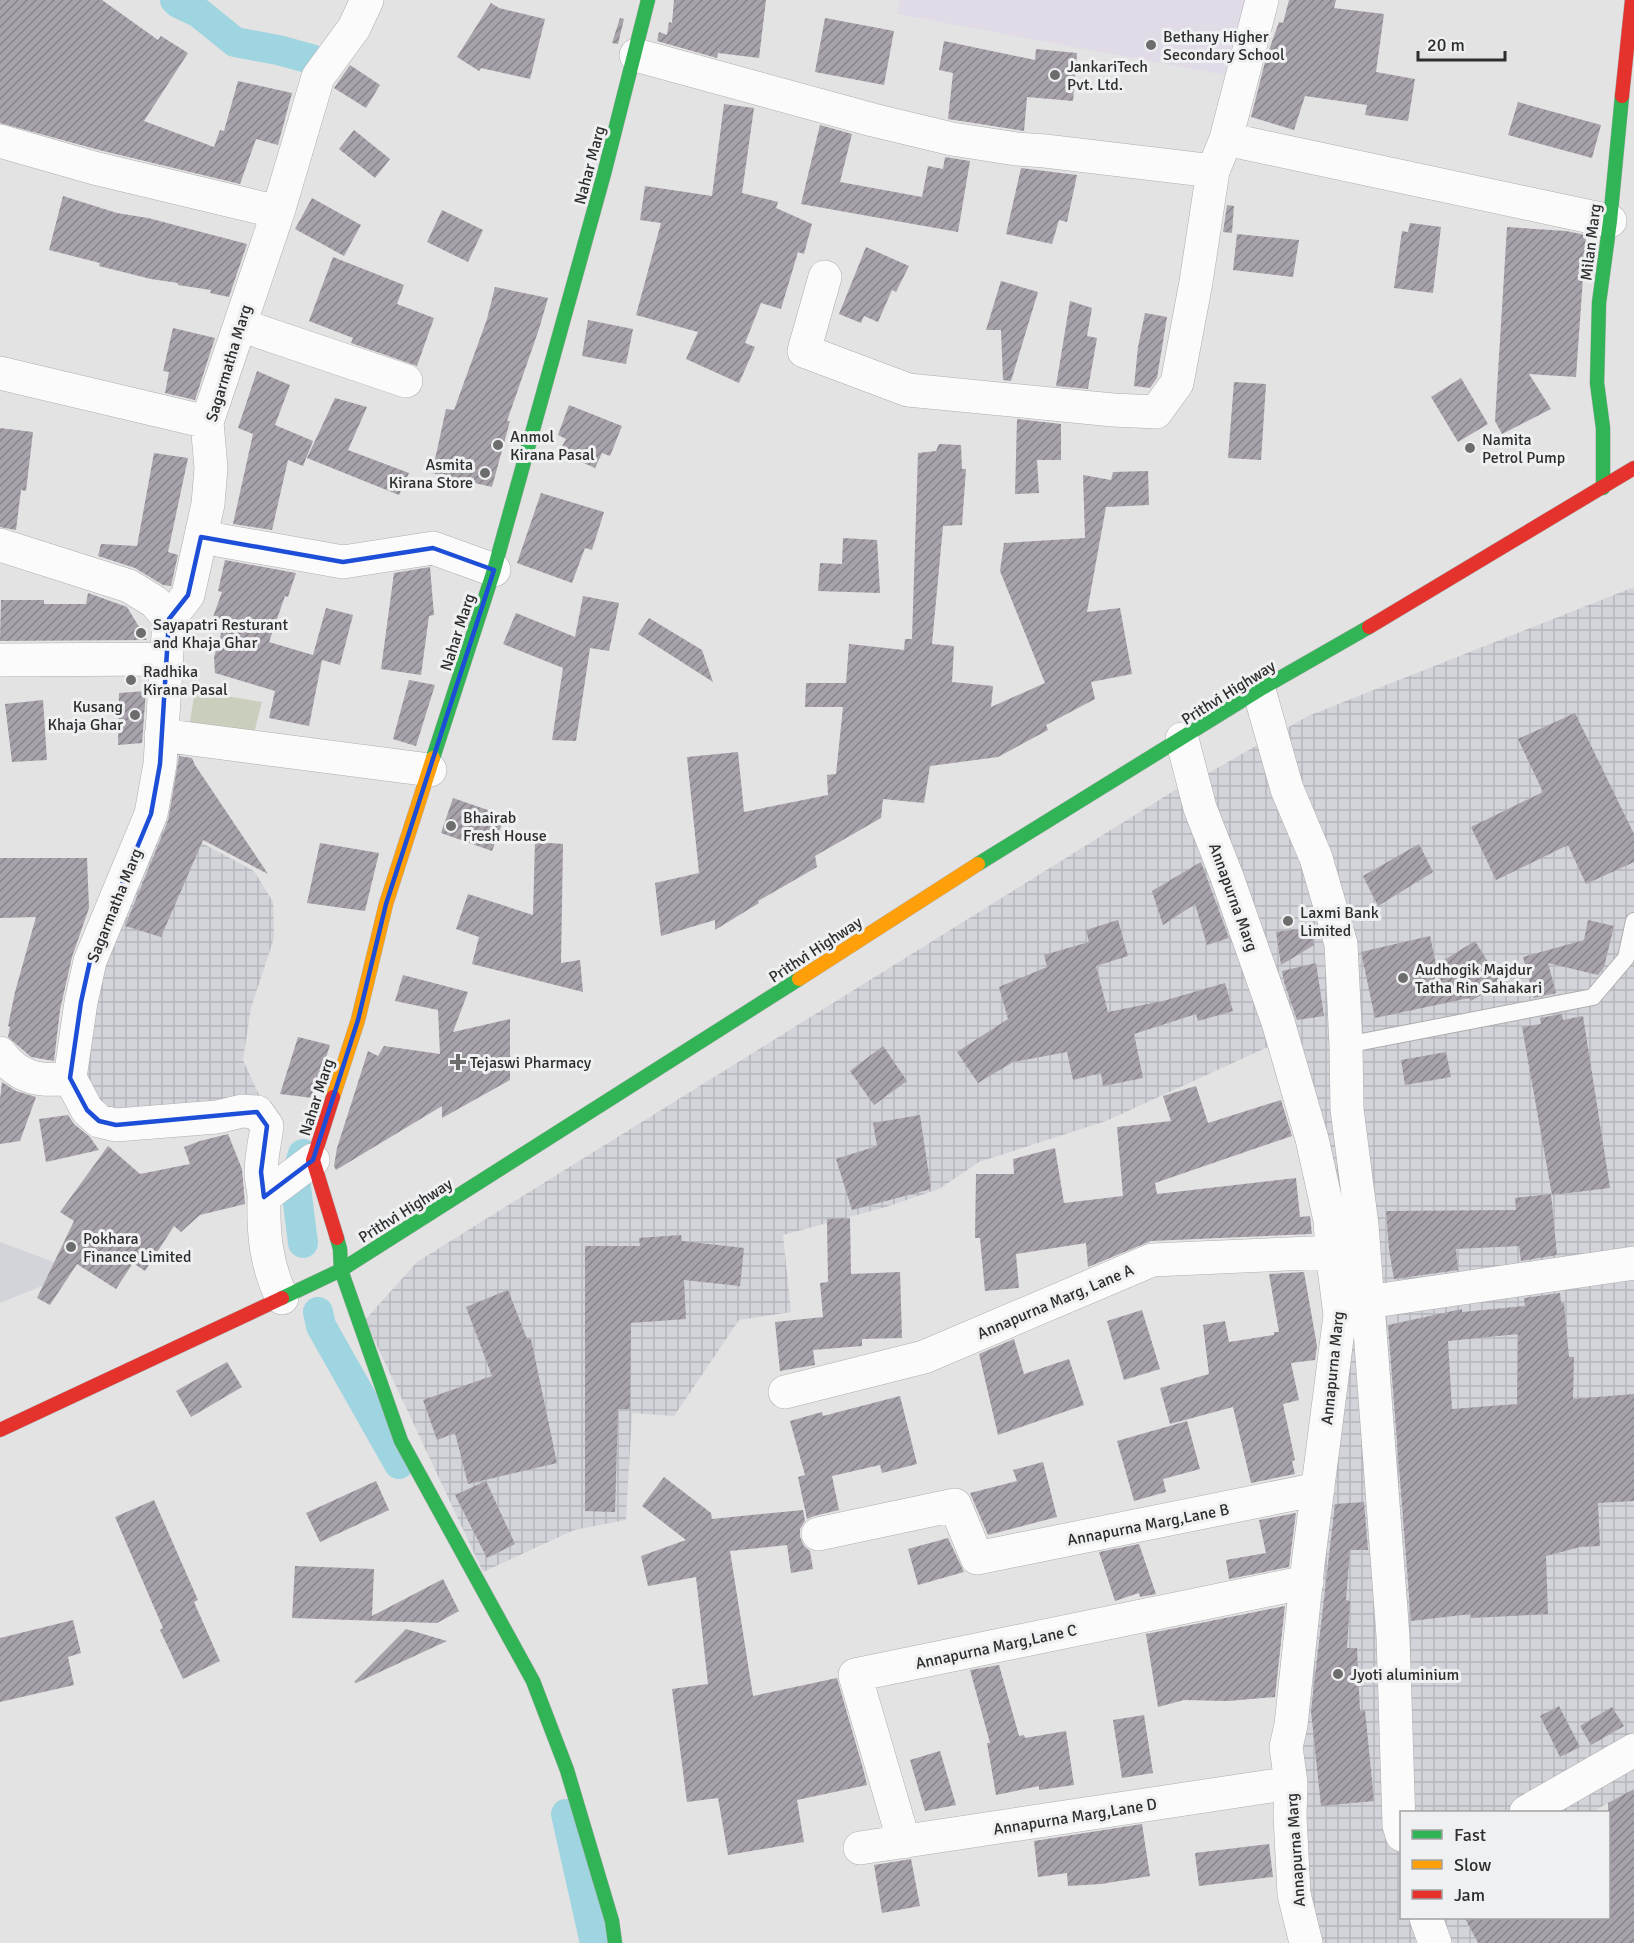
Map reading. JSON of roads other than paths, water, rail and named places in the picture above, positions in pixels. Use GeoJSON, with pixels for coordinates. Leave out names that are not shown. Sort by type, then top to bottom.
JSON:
{"type":"FeatureCollection","features":[{"type":"Feature","properties":{"kind":"main road","name":"Nahar Marg"},"geometry":{"type":"LineString","coordinates":[[615,1943],[612,1921],[567,1770],[533,1681],[401,1441],[341,1270],[340,1249],[313,1160],[358,1020],[386,904],[494,570],[604,174],[636,55],[648,0]]}},
{"type":"Feature","properties":{"kind":"main road","name":"Milan Marg"},"geometry":{"type":"LineString","coordinates":[[1603,488],[1603,428],[1598,383],[1599,315],[1632,0]]}},
{"type":"Feature","properties":{"kind":"main road","name":"Prithvi Highway"},"geometry":{"type":"LineString","coordinates":[[0,1430],[341,1270],[693,1048],[938,889],[1259,690],[1422,597],[1634,468]]}},
{"type":"Feature","properties":{"kind":"street","name":"Sagarmatha Marg"},"geometry":{"type":"LineString","coordinates":[[70,1077],[81,1002],[90,961],[151,814],[160,764],[169,619],[188,595],[208,504],[211,468],[207,422],[278,212],[318,77],[354,28],[367,0]]}},
{"type":"Feature","properties":{"kind":"street"},"geometry":{"type":"LineString","coordinates":[[825,278],[804,351],[908,390],[1113,410],[1156,412],[1177,383],[1196,282],[1213,171],[1226,139],[1262,0]]}},
{"type":"Feature","properties":{"kind":"street"},"geometry":{"type":"LineString","coordinates":[[636,55],[873,120],[952,139],[1016,149],[1213,171]]}},
{"type":"Feature","properties":{"kind":"street"},"geometry":{"type":"LineString","coordinates":[[1226,139],[1610,222]]}},
{"type":"Feature","properties":{"kind":"street"},"geometry":{"type":"LineString","coordinates":[[0,141],[94,168],[278,212]]}},
{"type":"Feature","properties":{"kind":"street"},"geometry":{"type":"LineString","coordinates":[[240,325],[406,381]]}},
{"type":"Feature","properties":{"kind":"street"},"geometry":{"type":"LineString","coordinates":[[0,373],[207,422]]}},
{"type":"Feature","properties":{"kind":"street"},"geometry":{"type":"LineString","coordinates":[[201,537],[343,562],[433,548],[494,570]]}},
{"type":"Feature","properties":{"kind":"street"},"geometry":{"type":"LineString","coordinates":[[0,545],[129,586],[155,602],[169,619]]}},
{"type":"Feature","properties":{"kind":"street"},"geometry":{"type":"LineString","coordinates":[[0,660],[166,659]]}},
{"type":"Feature","properties":{"kind":"street"},"geometry":{"type":"LineString","coordinates":[[1259,690],[1287,789],[1316,858],[1341,944],[1347,1109],[1362,1225],[1393,1636],[1400,1830]]}},
{"type":"Feature","properties":{"kind":"street"},"geometry":{"type":"LineString","coordinates":[[161,735],[430,770]]}},
{"type":"Feature","properties":{"kind":"street","name":"Annapurna Marg"},"geometry":{"type":"LineString","coordinates":[[1182,739],[1200,808],[1278,1022],[1312,1139],[1330,1220],[1340,1315],[1291,1725],[1286,1747],[1291,1783],[1290,1816],[1294,1894],[1306,1943]]}},
{"type":"Feature","properties":{"kind":"street"},"geometry":{"type":"LineString","coordinates":[[0,1053],[7,1063],[30,1078],[52,1080],[70,1077],[87,1110],[99,1121],[116,1125],[217,1117],[243,1111],[257,1112],[267,1126],[261,1172],[266,1251],[272,1278],[282,1298]]}},
{"type":"Feature","properties":{"kind":"street"},"geometry":{"type":"LineString","coordinates":[[264,1197],[313,1160]]}},
{"type":"Feature","properties":{"kind":"street","name":"Annapurna Marg, Lane A"},"geometry":{"type":"LineString","coordinates":[[785,1392],[924,1357],[1152,1260],[1332,1252]]}},
{"type":"Feature","properties":{"kind":"street"},"geometry":{"type":"LineString","coordinates":[[1367,1302],[1634,1263]]}},
{"type":"Feature","properties":{"kind":"street","name":"Annapurna Marg,Lane B"},"geometry":{"type":"LineString","coordinates":[[818,1534],[955,1505],[977,1558],[1318,1489]]}},
{"type":"Feature","properties":{"kind":"street","name":"Annapurna Marg,Lane C"},"geometry":{"type":"LineString","coordinates":[[904,1842],[855,1675],[1307,1582]]}},
{"type":"Feature","properties":{"kind":"street"},"geometry":{"type":"LineString","coordinates":[[1528,1811],[1634,1750]]}},
{"type":"Feature","properties":{"kind":"street","name":"Annapurna Marg,Lane D"},"geometry":{"type":"LineString","coordinates":[[860,1848],[1291,1783]]}},
{"type":"Feature","properties":{"kind":"street"},"geometry":{"type":"LineString","coordinates":[[1427,1919],[1435,1943]]}},
{"type":"Feature","properties":{"kind":"lane"},"geometry":{"type":"LineString","coordinates":[[1346,1045],[1593,997],[1626,958],[1634,921]]}},
{"type":"Feature","properties":{"kind":"waterway"},"geometry":{"type":"LineString","coordinates":[[175,0],[199,13],[235,42],[311,59]]}},
{"type":"Feature","properties":{"kind":"waterway"},"geometry":{"type":"LineString","coordinates":[[303,1154],[295,1179],[303,1243]]}},
{"type":"Feature","properties":{"kind":"waterway"},"geometry":{"type":"LineString","coordinates":[[318,1312],[321,1326],[399,1464]]}},
{"type":"Feature","properties":{"kind":"waterway"},"geometry":{"type":"LineString","coordinates":[[566,1814],[595,1943]]}},
{"type":"Feature","properties":{"kind":"place","name":"Bethany Higher Secondary School"},"geometry":{"type":"Point","coordinates":[1151,45]}},
{"type":"Feature","properties":{"kind":"place","name":"JankariTech Pvt. Ltd."},"geometry":{"type":"Point","coordinates":[1055,75]}},
{"type":"Feature","properties":{"kind":"place","name":"Anmol Kirana Pasal"},"geometry":{"type":"Point","coordinates":[498,445]}},
{"type":"Feature","properties":{"kind":"place","name":"Namita Petrol Pump"},"geometry":{"type":"Point","coordinates":[1470,448]}},
{"type":"Feature","properties":{"kind":"place","name":"Asmita Kirana Store"},"geometry":{"type":"Point","coordinates":[485,473]}},
{"type":"Feature","properties":{"kind":"place","name":"Sayapatri Resturant and Khaja Ghar"},"geometry":{"type":"Point","coordinates":[141,633]}},
{"type":"Feature","properties":{"kind":"place","name":"Radhika Kirana Pasal"},"geometry":{"type":"Point","coordinates":[131,680]}},
{"type":"Feature","properties":{"kind":"place","name":"Kusang Khaja Ghar"},"geometry":{"type":"Point","coordinates":[135,715]}},
{"type":"Feature","properties":{"kind":"place","name":"Bhairab Fresh House"},"geometry":{"type":"Point","coordinates":[451,826]}},
{"type":"Feature","properties":{"kind":"place","name":"Laxmi Bank Limited"},"geometry":{"type":"Point","coordinates":[1288,921]}},
{"type":"Feature","properties":{"kind":"place","name":"Audhogik Majdur Tatha Rin Sahakari"},"geometry":{"type":"Point","coordinates":[1403,978]}},
{"type":"Feature","properties":{"kind":"place","name":"Tejaswi Pharmacy"},"geometry":{"type":"Point","coordinates":[458,1062]}},
{"type":"Feature","properties":{"kind":"place","name":"Pokhara Finance Limited"},"geometry":{"type":"Point","coordinates":[71,1247]}},
{"type":"Feature","properties":{"kind":"place","name":"Jyoti aluminium"},"geometry":{"type":"Point","coordinates":[1338,1674]}}]}
